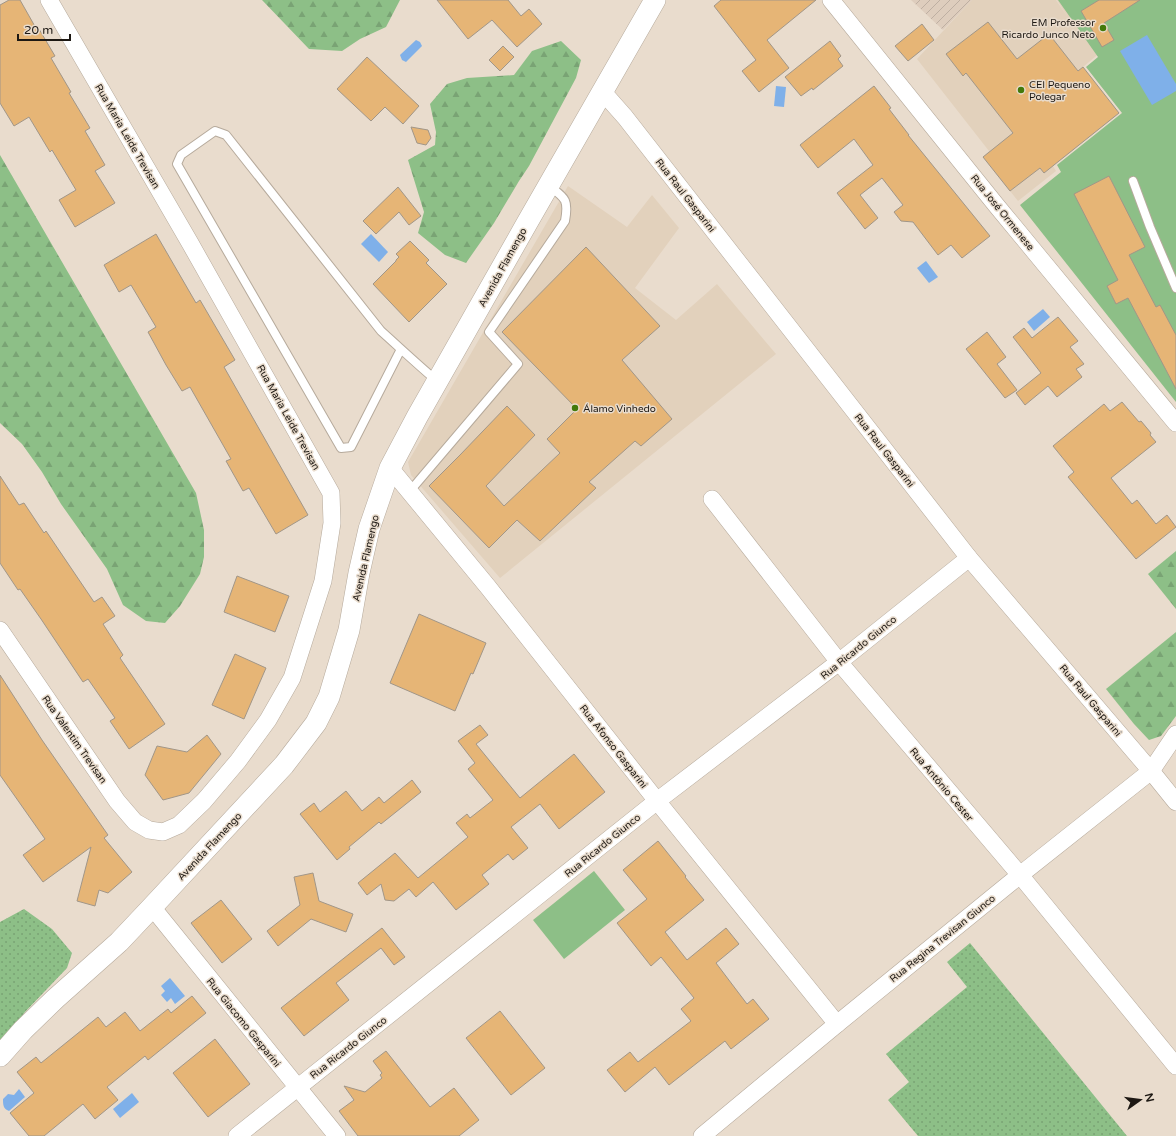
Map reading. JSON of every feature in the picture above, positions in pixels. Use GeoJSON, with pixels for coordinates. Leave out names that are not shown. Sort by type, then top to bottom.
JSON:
{"type":"FeatureCollection","features":[{"type":"Feature","properties":{"kind":"street","name":"Rua Maria Leide Trevisan"},"geometry":{"type":"LineString","coordinates":[[49,0],[194,250],[331,493],[332,523],[323,581],[292,678],[268,720],[238,761],[204,801],[179,824],[163,832]]}},
{"type":"Feature","properties":{"kind":"street","name":"Avenida Flamengo"},"geometry":{"type":"LineString","coordinates":[[0,1056],[23,1030],[118,942],[152,907],[284,765],[316,723],[328,698],[349,630],[359,573],[369,529],[390,468],[548,185],[655,0]]}},
{"type":"Feature","properties":{"kind":"street","name":"Rua José Ormenese"},"geometry":{"type":"LineString","coordinates":[[831,0],[996,205],[1176,423]]}},
{"type":"Feature","properties":{"kind":"street","name":"Rua Raul Gasparini"},"geometry":{"type":"LineString","coordinates":[[602,91],[630,123],[969,558],[1176,802]]}},
{"type":"Feature","properties":{"kind":"street","name":"Rua Afonso Gasparini"},"geometry":{"type":"LineString","coordinates":[[390,468],[488,587],[657,801],[837,1024]]}},
{"type":"Feature","properties":{"kind":"street","name":"Rua Antônio Cester"},"geometry":{"type":"LineString","coordinates":[[712,499],[839,662],[1020,874],[1176,1066]]}},
{"type":"Feature","properties":{"kind":"street","name":"Rua Ricardo Giunco"},"geometry":{"type":"LineString","coordinates":[[237,1136],[657,801],[839,662],[969,558]]}},
{"type":"Feature","properties":{"kind":"street","name":"Rua Valentim Trevisan"},"geometry":{"type":"LineString","coordinates":[[0,630],[122,806],[135,822],[149,830],[163,832]]}},
{"type":"Feature","properties":{"kind":"street","name":"Rua Regina Trevisan Giunco"},"geometry":{"type":"LineString","coordinates":[[702,1136],[1020,874],[1151,771],[1176,734]]}},
{"type":"Feature","properties":{"kind":"street","name":"Rua Giacomo Gasparini"},"geometry":{"type":"LineString","coordinates":[[152,907],[337,1136]]}},
{"type":"Feature","properties":{"kind":"lane"},"geometry":{"type":"LineString","coordinates":[[401,349],[351,447],[341,448],[177,164],[181,155],[215,131],[226,135],[381,331],[438,382]]}},
{"type":"Feature","properties":{"kind":"lane"},"geometry":{"type":"LineString","coordinates":[[1133,181],[1150,228],[1176,288]]}},
{"type":"Feature","properties":{"kind":"lane"},"geometry":{"type":"LineString","coordinates":[[410,491],[518,364],[489,332],[565,221],[567,207],[564,197],[548,185]]}},
{"type":"Feature","properties":{"kind":"shaded area"},"geometry":{"type":"Polygon","coordinates":[[[911,0],[972,0],[943,30],[911,0]]]}},
{"type":"Feature","properties":{"kind":"shaded area","name":"CEI Pequeno Polegar"},"geometry":{"type":"Polygon","coordinates":[[[972,0],[1056,0],[1067,16],[1057,0],[1163,0],[1083,67],[1119,113],[1053,166],[1056,171],[1018,201],[983,157],[989,151],[917,59],[972,0]]]}},
{"type":"Feature","properties":{"kind":"shaded area","name":"Álamo Vinhedo"},"geometry":{"type":"Polygon","coordinates":[[[568,186],[627,227],[652,195],[679,228],[635,288],[676,320],[717,284],[776,354],[500,578],[411,475],[408,462],[568,186]]]}},
{"type":"Feature","properties":{"kind":"green space"},"geometry":{"type":"Polygon","coordinates":[[[262,0],[400,0],[386,27],[360,39],[342,51],[309,49],[262,0]]]}},
{"type":"Feature","properties":{"kind":"green space"},"geometry":{"type":"Polygon","coordinates":[[[1058,0],[1176,0],[1176,402],[1020,205],[1061,172],[1057,165],[1122,113],[1086,67],[1098,57],[1058,0]]]}},
{"type":"Feature","properties":{"kind":"green space"},"geometry":{"type":"Polygon","coordinates":[[[561,41],[581,60],[576,78],[529,166],[494,223],[466,263],[445,255],[418,233],[424,212],[408,160],[435,145],[436,132],[430,104],[447,84],[467,78],[514,75],[532,51],[561,41]]]}},
{"type":"Feature","properties":{"kind":"green space"},"geometry":{"type":"Polygon","coordinates":[[[0,155],[196,493],[204,530],[204,557],[200,574],[180,606],[165,623],[146,621],[123,605],[107,569],[61,504],[42,472],[22,444],[0,423],[0,155]]]}},
{"type":"Feature","properties":{"kind":"green space"},"geometry":{"type":"Polygon","coordinates":[[[1176,551],[1176,609],[1148,574],[1176,551]]]}},
{"type":"Feature","properties":{"kind":"green space"},"geometry":{"type":"Polygon","coordinates":[[[1176,632],[1176,716],[1161,736],[1149,740],[1106,689],[1176,632]]]}},
{"type":"Feature","properties":{"kind":"green space"},"geometry":{"type":"Polygon","coordinates":[[[594,871],[625,910],[564,959],[533,920],[594,871]]]}},
{"type":"Feature","properties":{"kind":"green space"},"geometry":{"type":"Polygon","coordinates":[[[24,909],[52,929],[72,953],[67,968],[25,1012],[0,1044],[0,922],[24,909]]]}},
{"type":"Feature","properties":{"kind":"green space"},"geometry":{"type":"Polygon","coordinates":[[[970,943],[1127,1136],[918,1136],[888,1100],[909,1082],[886,1054],[967,987],[947,962],[970,943]]]}},
{"type":"Feature","properties":{"kind":"water"},"geometry":{"type":"Polygon","coordinates":[[[1147,35],[1176,84],[1176,91],[1152,105],[1120,51],[1147,35]]]}},
{"type":"Feature","properties":{"kind":"water"},"geometry":{"type":"Polygon","coordinates":[[[416,40],[420,42],[422,46],[406,62],[402,60],[400,55],[416,40]]]}},
{"type":"Feature","properties":{"kind":"water"},"geometry":{"type":"Polygon","coordinates":[[[776,86],[786,87],[784,107],[774,106],[776,86]]]}},
{"type":"Feature","properties":{"kind":"water"},"geometry":{"type":"Polygon","coordinates":[[[371,234],[388,252],[379,262],[361,244],[371,234]]]}},
{"type":"Feature","properties":{"kind":"water"},"geometry":{"type":"Polygon","coordinates":[[[926,261],[938,277],[929,283],[917,268],[926,261]]]}},
{"type":"Feature","properties":{"kind":"water"},"geometry":{"type":"Polygon","coordinates":[[[1043,309],[1050,317],[1034,331],[1027,322],[1043,309]]]}},
{"type":"Feature","properties":{"kind":"water"},"geometry":{"type":"Polygon","coordinates":[[[170,978],[185,996],[175,1004],[171,998],[167,1002],[161,995],[165,991],[161,986],[170,978]]]}},
{"type":"Feature","properties":{"kind":"water"},"geometry":{"type":"Polygon","coordinates":[[[19,1089],[25,1097],[9,1111],[7,1110],[4,1106],[3,1099],[8,1094],[14,1095],[19,1089]]]}},
{"type":"Feature","properties":{"kind":"water"},"geometry":{"type":"Polygon","coordinates":[[[132,1093],[139,1102],[120,1118],[113,1109],[132,1093]]]}},
{"type":"Feature","properties":{"kind":"building"},"geometry":{"type":"Polygon","coordinates":[[[9,0],[20,0],[37,30],[39,29],[55,56],[51,58],[71,92],[69,93],[90,128],[85,131],[105,165],[95,171],[115,203],[75,227],[59,200],[76,190],[52,150],[50,152],[29,117],[14,126],[0,103],[0,5],[9,0]]]}},
{"type":"Feature","properties":{"kind":"building"},"geometry":{"type":"Polygon","coordinates":[[[437,0],[508,0],[521,16],[529,9],[542,24],[517,47],[492,20],[468,39],[437,0]]]}},
{"type":"Feature","properties":{"kind":"building"},"geometry":{"type":"Polygon","coordinates":[[[721,0],[816,0],[767,40],[789,68],[759,92],[742,71],[756,60],[714,6],[721,0]]]}},
{"type":"Feature","properties":{"kind":"building"},"geometry":{"type":"Polygon","coordinates":[[[1099,0],[1140,0],[1104,23],[1114,40],[1102,47],[1081,11],[1099,0]]]}},
{"type":"Feature","properties":{"kind":"building"},"geometry":{"type":"Polygon","coordinates":[[[988,22],[1017,59],[1049,34],[1078,71],[1083,67],[1119,113],[1044,173],[1040,168],[1010,191],[983,157],[1013,133],[966,73],[963,76],[946,54],[988,22]]]}},
{"type":"Feature","properties":{"kind":"building"},"geometry":{"type":"Polygon","coordinates":[[[922,24],[934,40],[908,61],[895,46],[922,24]]]}},
{"type":"Feature","properties":{"kind":"building"},"geometry":{"type":"Polygon","coordinates":[[[830,41],[841,56],[838,59],[843,66],[813,90],[812,88],[801,96],[785,77],[830,41]]]}},
{"type":"Feature","properties":{"kind":"building"},"geometry":{"type":"Polygon","coordinates":[[[503,46],[514,57],[500,71],[489,60],[503,46]]]}},
{"type":"Feature","properties":{"kind":"building"},"geometry":{"type":"Polygon","coordinates":[[[367,57],[419,106],[403,124],[385,107],[371,121],[337,89],[367,57]]]}},
{"type":"Feature","properties":{"kind":"building"},"geometry":{"type":"Polygon","coordinates":[[[874,86],[891,108],[889,109],[908,135],[990,236],[962,258],[951,245],[938,255],[913,222],[901,221],[894,212],[903,205],[882,178],[860,195],[878,218],[865,229],[837,193],[873,165],[854,139],[818,168],[800,145],[874,86]]]}},
{"type":"Feature","properties":{"kind":"building"},"geometry":{"type":"Polygon","coordinates":[[[411,127],[428,130],[431,138],[426,145],[417,143],[411,127]]]}},
{"type":"Feature","properties":{"kind":"building"},"geometry":{"type":"Polygon","coordinates":[[[1109,176],[1145,247],[1129,255],[1156,307],[1160,305],[1176,335],[1176,389],[1128,298],[1116,304],[1107,286],[1118,280],[1074,194],[1109,176]]]}},
{"type":"Feature","properties":{"kind":"building"},"geometry":{"type":"Polygon","coordinates":[[[398,187],[421,216],[409,225],[399,212],[376,234],[363,221],[398,187]]]}},
{"type":"Feature","properties":{"kind":"building"},"geometry":{"type":"Polygon","coordinates":[[[156,234],[196,303],[200,300],[235,360],[224,367],[308,515],[276,534],[249,488],[243,491],[226,461],[231,459],[190,387],[182,391],[166,365],[148,332],[156,327],[131,285],[119,292],[104,265],[156,234]]]}},
{"type":"Feature","properties":{"kind":"building"},"geometry":{"type":"Polygon","coordinates":[[[410,241],[429,260],[426,263],[447,284],[409,322],[373,284],[396,261],[399,257],[396,254],[410,241]]]}},
{"type":"Feature","properties":{"kind":"building"},"geometry":{"type":"Polygon","coordinates":[[[586,247],[660,326],[622,360],[672,419],[641,446],[635,441],[589,482],[596,488],[540,541],[517,520],[489,548],[429,486],[507,406],[535,435],[486,486],[504,506],[560,453],[547,439],[577,409],[502,332],[586,247]]]}},
{"type":"Feature","properties":{"kind":"building"},"geometry":{"type":"Polygon","coordinates":[[[1058,317],[1078,341],[1070,347],[1084,364],[1076,369],[1082,377],[1057,397],[1048,386],[1025,405],[1016,393],[1041,373],[1013,337],[1024,328],[1032,338],[1058,317]]]}},
{"type":"Feature","properties":{"kind":"building"},"geometry":{"type":"Polygon","coordinates":[[[987,332],[1006,357],[997,364],[1017,390],[1005,398],[966,349],[987,332]]]}},
{"type":"Feature","properties":{"kind":"building"},"geometry":{"type":"Polygon","coordinates":[[[1122,402],[1139,422],[1141,421],[1156,442],[1111,478],[1132,504],[1137,500],[1156,524],[1167,515],[1176,527],[1136,559],[1068,477],[1074,472],[1053,446],[1104,404],[1110,411],[1122,402]]]}},
{"type":"Feature","properties":{"kind":"building"},"geometry":{"type":"Polygon","coordinates":[[[0,476],[19,505],[24,503],[44,533],[46,531],[94,602],[102,597],[115,616],[103,624],[123,655],[120,658],[165,724],[129,749],[110,721],[115,718],[88,679],[83,682],[41,619],[20,589],[18,590],[0,563],[0,476]]]}},
{"type":"Feature","properties":{"kind":"building"},"geometry":{"type":"Polygon","coordinates":[[[237,576],[289,596],[275,632],[224,612],[237,576]]]}},
{"type":"Feature","properties":{"kind":"building"},"geometry":{"type":"Polygon","coordinates":[[[419,614],[486,643],[473,674],[471,673],[455,711],[390,683],[419,614]]]}},
{"type":"Feature","properties":{"kind":"building"},"geometry":{"type":"Polygon","coordinates":[[[235,654],[266,668],[244,719],[212,705],[235,654]]]}},
{"type":"Feature","properties":{"kind":"building"},"geometry":{"type":"Polygon","coordinates":[[[0,675],[42,740],[108,835],[104,838],[132,872],[108,893],[99,890],[95,906],[77,901],[91,847],[43,882],[23,855],[45,839],[0,775],[0,675]]]}},
{"type":"Feature","properties":{"kind":"building"},"geometry":{"type":"Polygon","coordinates":[[[480,725],[488,735],[476,744],[520,798],[574,754],[605,792],[559,829],[540,804],[511,827],[528,848],[513,860],[508,854],[482,875],[489,884],[456,910],[433,882],[416,897],[409,889],[394,901],[385,900],[381,884],[367,895],[358,883],[395,853],[418,878],[468,837],[456,823],[467,814],[470,818],[493,800],[468,769],[475,763],[458,741],[480,725]]]}},
{"type":"Feature","properties":{"kind":"building"},"geometry":{"type":"Polygon","coordinates":[[[207,735],[221,754],[189,793],[163,800],[145,775],[157,746],[187,752],[207,735]]]}},
{"type":"Feature","properties":{"kind":"building"},"geometry":{"type":"Polygon","coordinates":[[[412,780],[421,792],[381,824],[379,822],[349,847],[350,849],[337,860],[300,814],[314,803],[320,812],[346,791],[362,811],[379,797],[384,803],[412,780]]]}},
{"type":"Feature","properties":{"kind":"building"},"geometry":{"type":"Polygon","coordinates":[[[658,841],[704,900],[665,932],[687,960],[726,928],[739,944],[716,963],[747,1004],[753,999],[769,1019],[731,1049],[725,1041],[669,1085],[655,1067],[625,1092],[607,1070],[630,1052],[638,1062],[691,1021],[681,1009],[694,998],[661,957],[651,966],[617,923],[647,899],[623,870],[658,841]]]}},
{"type":"Feature","properties":{"kind":"building"},"geometry":{"type":"Polygon","coordinates":[[[313,873],[319,901],[353,914],[346,932],[311,919],[278,946],[267,931],[300,905],[294,877],[313,873]]]}},
{"type":"Feature","properties":{"kind":"building"},"geometry":{"type":"Polygon","coordinates":[[[221,900],[252,939],[222,963],[191,923],[221,900]]]}},
{"type":"Feature","properties":{"kind":"building"},"geometry":{"type":"Polygon","coordinates":[[[382,928],[405,957],[394,965],[381,948],[336,983],[349,1000],[304,1036],[281,1008],[382,928]]]}},
{"type":"Feature","properties":{"kind":"building"},"geometry":{"type":"Polygon","coordinates":[[[192,996],[206,1013],[148,1060],[145,1056],[107,1087],[118,1100],[95,1119],[83,1104],[44,1136],[29,1136],[10,1113],[34,1093],[17,1072],[36,1057],[41,1063],[98,1017],[106,1027],[125,1012],[140,1031],[168,1009],[171,1013],[192,996]]]}},
{"type":"Feature","properties":{"kind":"building"},"geometry":{"type":"Polygon","coordinates":[[[500,1011],[545,1068],[511,1095],[466,1038],[500,1011]]]}},
{"type":"Feature","properties":{"kind":"building"},"geometry":{"type":"Polygon","coordinates":[[[215,1039],[250,1084],[208,1117],[173,1073],[215,1039]]]}},
{"type":"Feature","properties":{"kind":"building"},"geometry":{"type":"Polygon","coordinates":[[[386,1051],[430,1107],[454,1088],[479,1120],[459,1136],[358,1136],[339,1111],[354,1100],[344,1086],[365,1092],[382,1078],[380,1075],[382,1073],[373,1061],[386,1051]]]}},
{"type":"Feature","properties":{"kind":"place","name":"EM Professor Ricardo Junco Neto"},"geometry":{"type":"Point","coordinates":[1103,28]}},
{"type":"Feature","properties":{"kind":"place","name":"CEI Pequeno Polegar"},"geometry":{"type":"Point","coordinates":[1021,90]}},
{"type":"Feature","properties":{"kind":"place","name":"Álamo Vinhedo"},"geometry":{"type":"Point","coordinates":[575,408]}}]}
